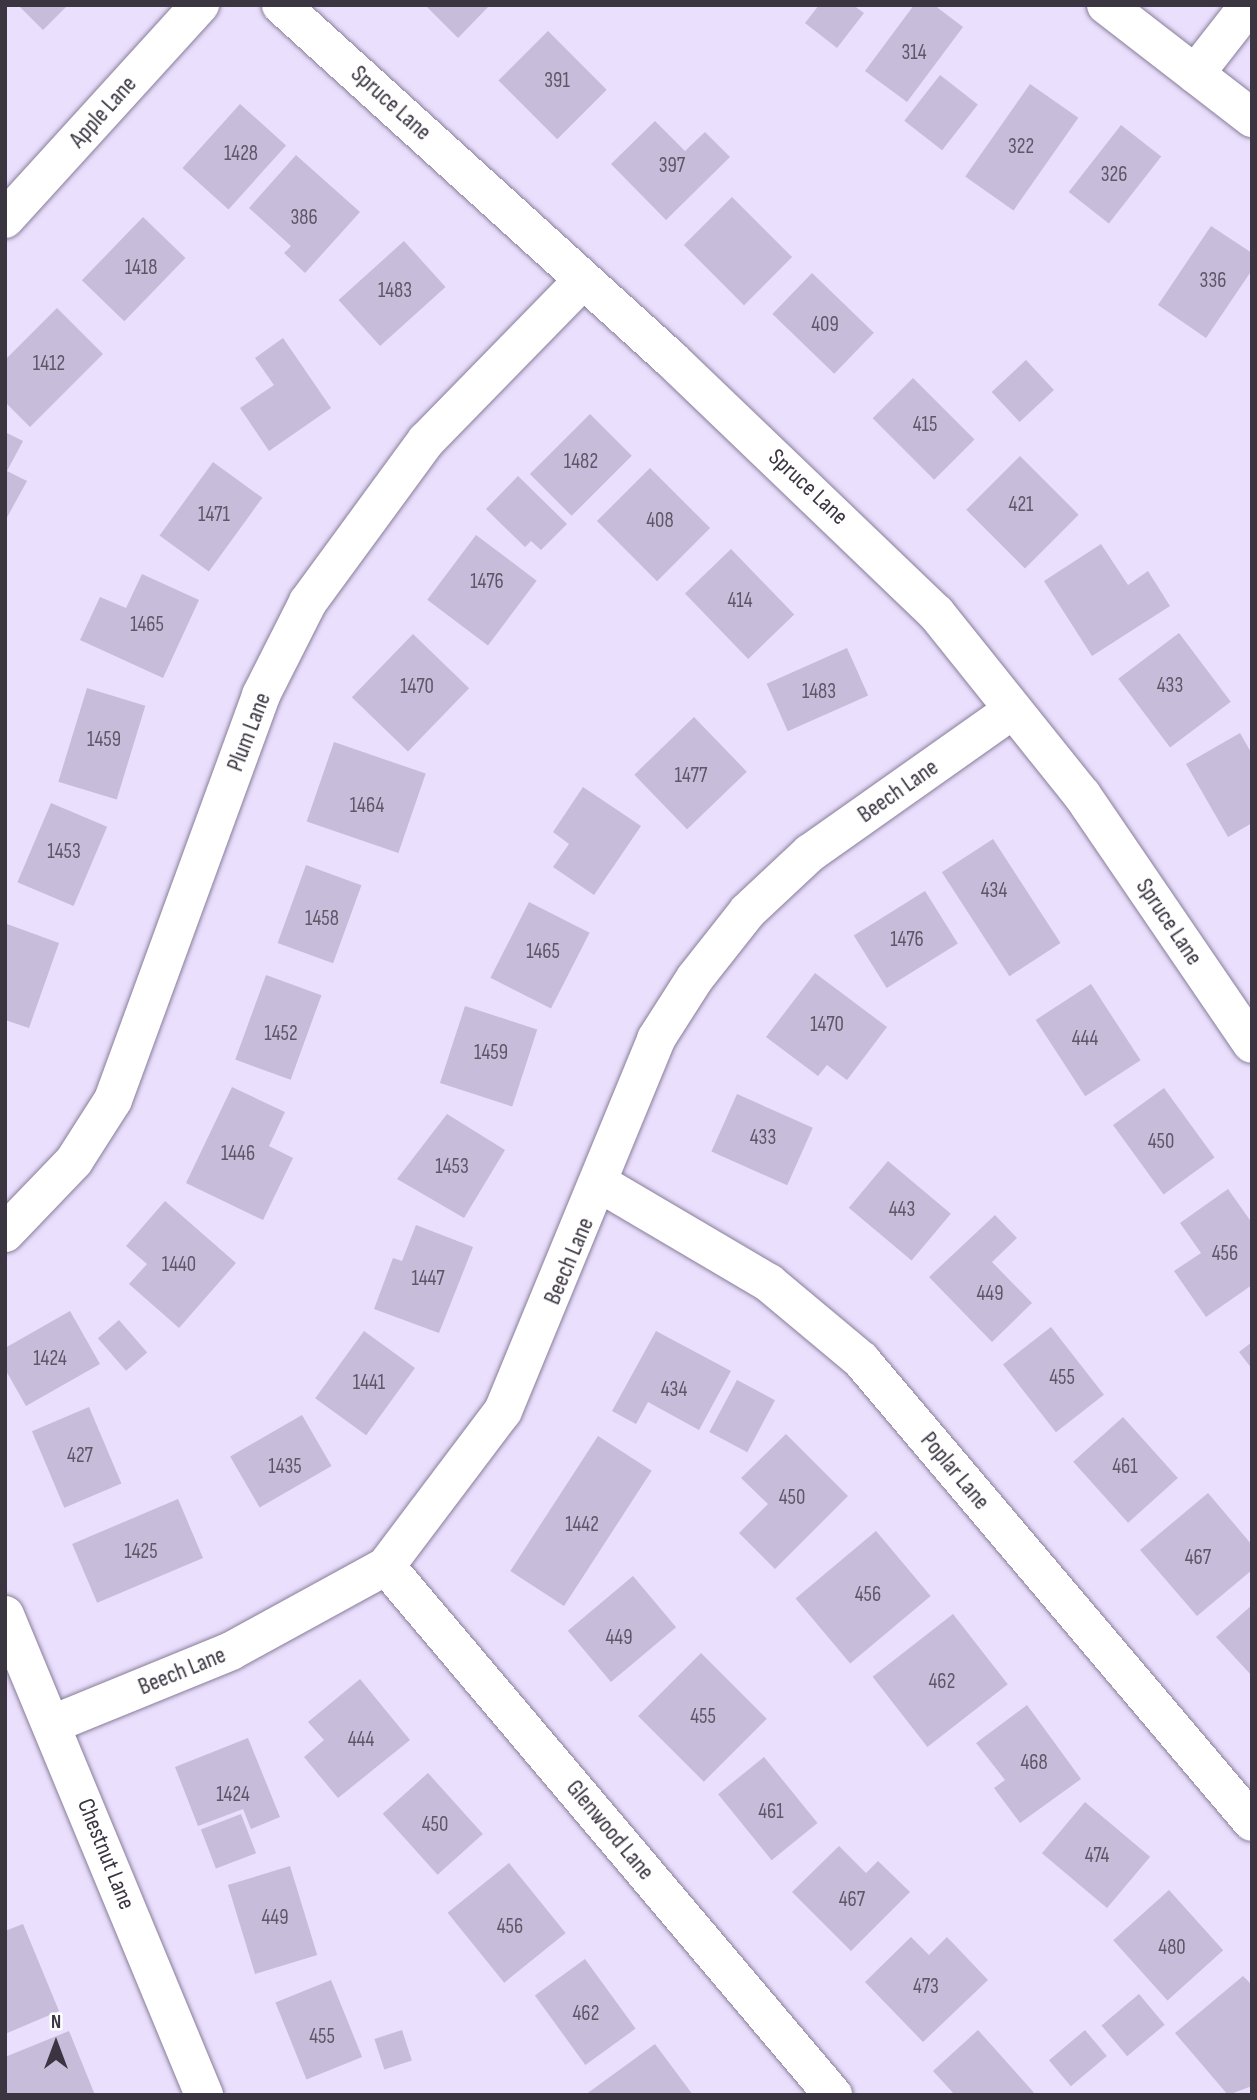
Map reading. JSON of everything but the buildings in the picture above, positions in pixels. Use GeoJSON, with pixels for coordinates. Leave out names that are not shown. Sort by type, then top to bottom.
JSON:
{"type":"FeatureCollection","features":[{"type":"Feature","properties":{"kind":"street","name":"Apple Lane"},"geometry":{"type":"LineString","coordinates":[[5,219],[200,5]]}},
{"type":"Feature","properties":{"kind":"street","name":"Spruce Lane"},"geometry":{"type":"LineString","coordinates":[[281,5],[872,549],[936,613],[1010,712],[1082,795],[1252,1044]]}},
{"type":"Feature","properties":{"kind":"street"},"geometry":{"type":"LineString","coordinates":[[1106,5],[1252,118]]}},
{"type":"Feature","properties":{"kind":"street"},"geometry":{"type":"LineString","coordinates":[[1195,74],[1249,5]]}},
{"type":"Feature","properties":{"kind":"street","name":"Plum Lane"},"geometry":{"type":"LineString","coordinates":[[5,1233],[74,1161],[113,1100],[261,695],[308,602],[426,441],[581,282]]}},
{"type":"Feature","properties":{"kind":"street","name":"Beech Lane"},"geometry":{"type":"LineString","coordinates":[[55,1723],[231,1651],[386,1566],[503,1411],[601,1184],[656,1039],[748,911],[810,853],[1010,712]]}},
{"type":"Feature","properties":{"kind":"street","name":"Poplar Lane"},"geometry":{"type":"LineString","coordinates":[[601,1184],[769,1283],[861,1360],[1252,1822]]}},
{"type":"Feature","properties":{"kind":"street","name":"Glenwood Lane"},"geometry":{"type":"LineString","coordinates":[[386,1566],[834,2095]]}},
{"type":"Feature","properties":{"kind":"street","name":"Chestnut Lane"},"geometry":{"type":"LineString","coordinates":[[5,1615],[55,1723],[204,2095]]}}]}
